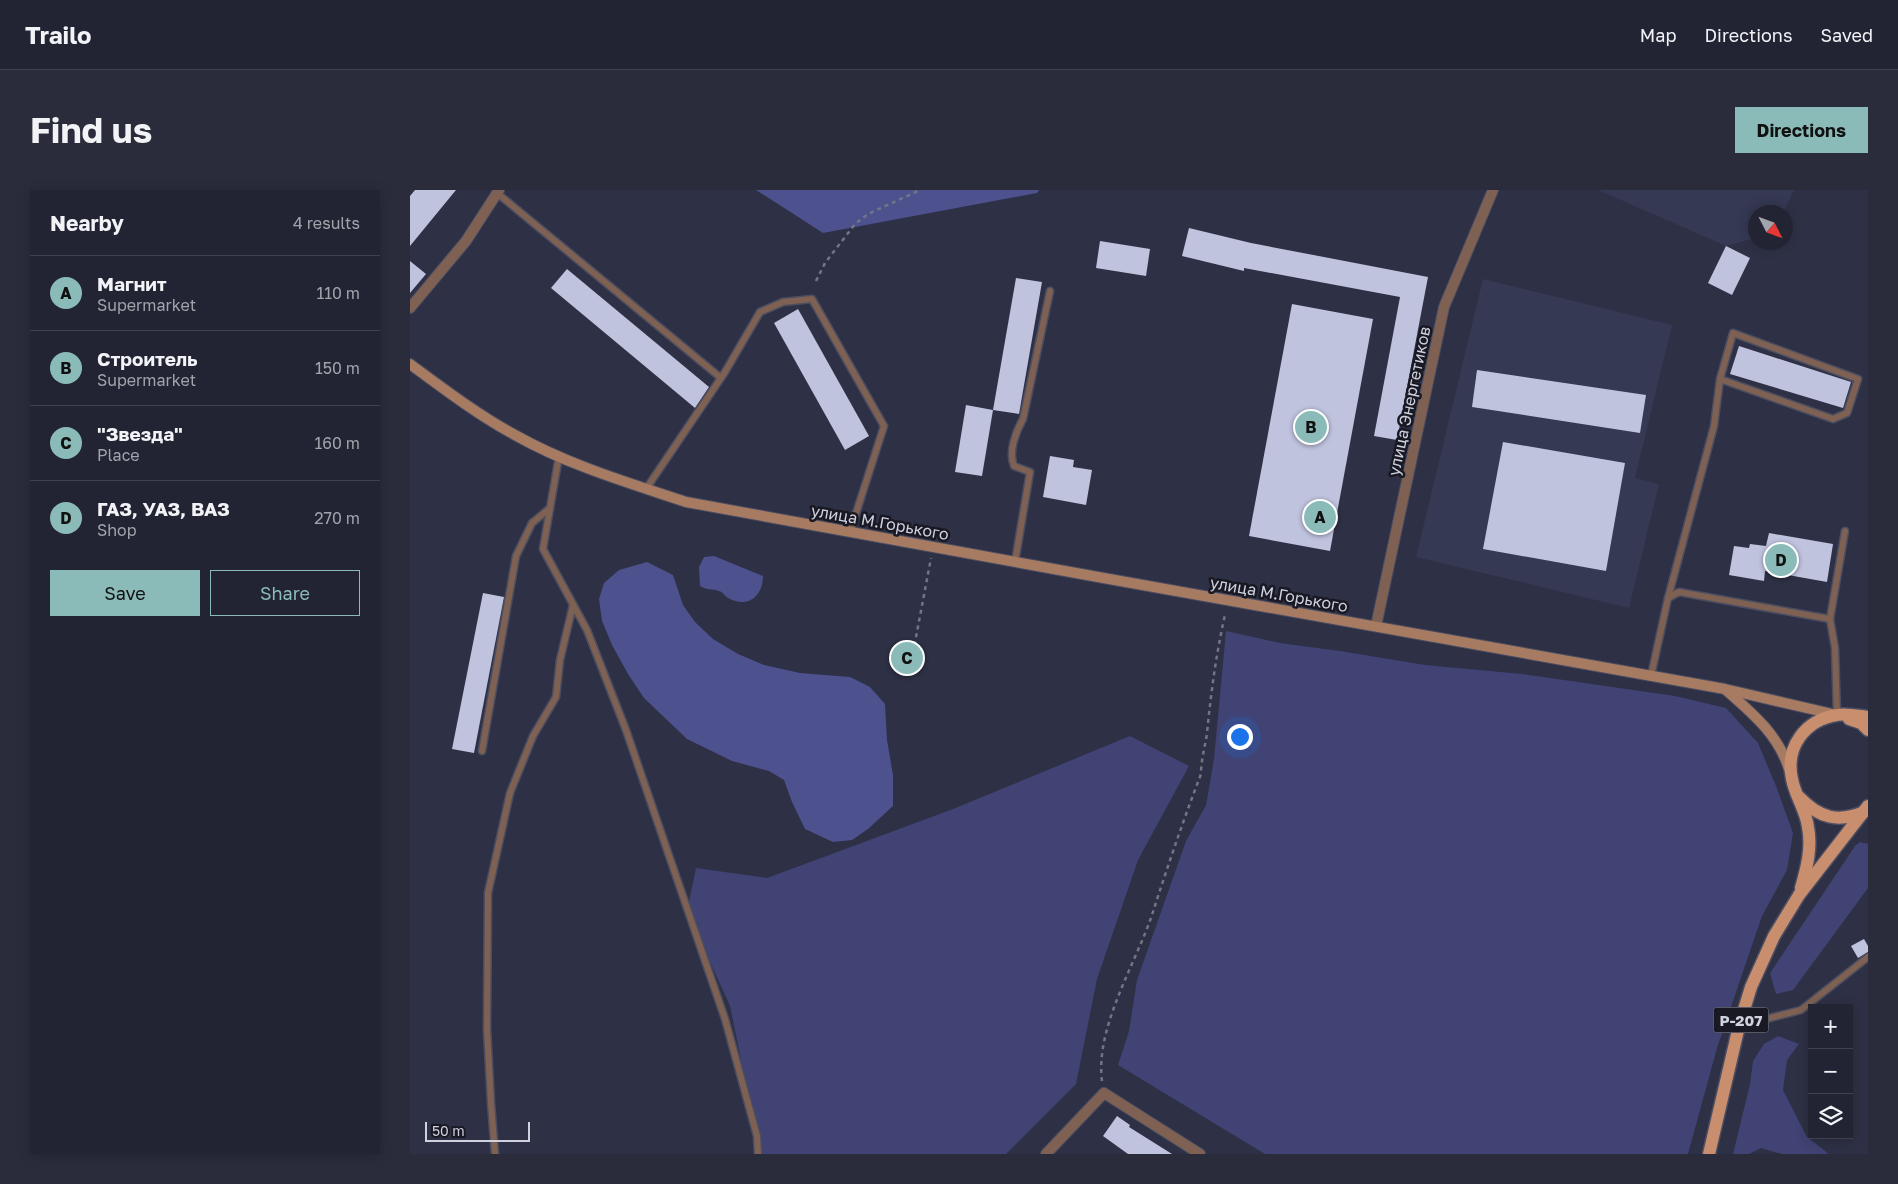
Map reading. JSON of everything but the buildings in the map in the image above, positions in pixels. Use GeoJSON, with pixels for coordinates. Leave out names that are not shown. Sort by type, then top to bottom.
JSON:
{"type":"FeatureCollection","features":[{"type":"Feature","properties":{"kind":"main road","name":"улица М.Горького"},"geometry":{"type":"LineString","coordinates":[[410,364],[462,402],[515,436],[559,456],[686,502],[1725,689],[1838,715]]}},
{"type":"Feature","properties":{"kind":"main road"},"geometry":{"type":"LineString","coordinates":[[1725,689],[1761,720],[1784,754],[1792,779]]}},
{"type":"Feature","properties":{"kind":"main road","name":"Р-207"},"geometry":{"type":"LineString","coordinates":[[1799,895],[1810,856],[1808,826],[1792,779],[1790,760],[1793,749],[1809,726],[1838,715],[1868,717]]}},
{"type":"Feature","properties":{"kind":"main road"},"geometry":{"type":"LineString","coordinates":[[1838,715],[1861,723],[1868,730]]}},
{"type":"Feature","properties":{"kind":"main road"},"geometry":{"type":"LineString","coordinates":[[1797,796],[1808,807],[1832,818],[1845,818],[1866,809]]}},
{"type":"Feature","properties":{"kind":"main road","name":"Р-207"},"geometry":{"type":"LineString","coordinates":[[1710,1154],[1739,1026],[1751,987],[1774,936],[1799,895],[1866,809]]}},
{"type":"Feature","properties":{"kind":"street","name":"улица Энергетиков"},"geometry":{"type":"LineString","coordinates":[[1376,626],[1444,307],[1493,190]]}},
{"type":"Feature","properties":{"kind":"street"},"geometry":{"type":"LineString","coordinates":[[410,308],[466,241],[498,192]]}},
{"type":"Feature","properties":{"kind":"street"},"geometry":{"type":"LineString","coordinates":[[1046,1154],[1104,1093],[1200,1154]]}},
{"type":"Feature","properties":{"kind":"lane"},"geometry":{"type":"LineString","coordinates":[[498,192],[721,378]]}},
{"type":"Feature","properties":{"kind":"lane"},"geometry":{"type":"LineString","coordinates":[[1015,562],[1030,472],[1014,466],[1011,459],[1017,429],[1023,419],[1050,291]]}},
{"type":"Feature","properties":{"kind":"lane"},"geometry":{"type":"LineString","coordinates":[[646,489],[721,378],[760,312],[784,302],[812,299],[884,426],[850,532]]}},
{"type":"Feature","properties":{"kind":"lane"},"geometry":{"type":"LineString","coordinates":[[1651,676],[1668,598],[1714,426],[1720,380],[1733,333],[1858,379],[1846,413],[1833,419],[1720,380]]}},
{"type":"Feature","properties":{"kind":"lane"},"geometry":{"type":"LineString","coordinates":[[559,456],[543,549],[587,630],[626,730],[725,1019],[758,1136],[758,1154]]}},
{"type":"Feature","properties":{"kind":"lane"},"geometry":{"type":"LineString","coordinates":[[482,751],[516,556],[532,523],[550,508]]}},
{"type":"Feature","properties":{"kind":"lane"},"geometry":{"type":"LineString","coordinates":[[1838,715],[1835,648],[1830,619],[1845,531]]}},
{"type":"Feature","properties":{"kind":"lane"},"geometry":{"type":"LineString","coordinates":[[1668,598],[1679,592],[1830,619]]}},
{"type":"Feature","properties":{"kind":"lane"},"geometry":{"type":"LineString","coordinates":[[496,1154],[490,1103],[487,1029],[488,893],[510,793],[533,736],[556,697],[560,660],[573,605]]}},
{"type":"Feature","properties":{"kind":"lane"},"geometry":{"type":"LineString","coordinates":[[1739,1026],[1802,1010],[1868,957]]}},
{"type":"Feature","properties":{"kind":"path"},"geometry":{"type":"LineString","coordinates":[[816,281],[824,262],[855,224],[868,214],[920,190]]}},
{"type":"Feature","properties":{"kind":"path"},"geometry":{"type":"LineString","coordinates":[[913,653],[934,547]]}},
{"type":"Feature","properties":{"kind":"path"},"geometry":{"type":"LineString","coordinates":[[1104,1093],[1101,1080],[1101,1056],[1114,1008],[1151,917],[1201,774],[1214,669],[1225,615]]}},
{"type":"Feature","properties":{"kind":"shaded area"},"geometry":{"type":"Polygon","coordinates":[[[756,190],[1039,190],[1037,193],[823,233],[756,190]]]}},
{"type":"Feature","properties":{"kind":"shaded area"},"geometry":{"type":"Polygon","coordinates":[[[1598,190],[1794,190],[1787,205],[1748,205],[1748,240],[1726,246],[1598,190]]]}},
{"type":"Feature","properties":{"kind":"shaded area"},"geometry":{"type":"Polygon","coordinates":[[[1483,279],[1672,325],[1635,478],[1659,484],[1629,608],[1416,557],[1483,279]]]}},
{"type":"Feature","properties":{"kind":"shaded area"},"geometry":{"type":"Polygon","coordinates":[[[714,556],[763,576],[760,589],[753,599],[742,602],[735,601],[716,590],[700,586],[699,567],[704,557],[714,556]]]}},
{"type":"Feature","properties":{"kind":"shaded area"},"geometry":{"type":"Polygon","coordinates":[[[647,562],[673,575],[683,605],[695,622],[713,639],[738,654],[764,665],[800,673],[850,677],[870,687],[885,704],[887,740],[893,775],[893,806],[868,829],[852,840],[833,842],[805,829],[784,780],[769,771],[732,761],[687,739],[644,698],[612,645],[602,621],[599,599],[604,583],[619,570],[647,562]]]}},
{"type":"Feature","properties":{"kind":"shaded area"},"geometry":{"type":"Polygon","coordinates":[[[1226,631],[1280,643],[1425,665],[1522,674],[1675,696],[1726,708],[1758,743],[1793,833],[1787,870],[1762,916],[1717,1048],[1688,1154],[1265,1154],[1118,1065],[1129,1031],[1137,980],[1186,841],[1206,805],[1214,759],[1226,631]]]}},
{"type":"Feature","properties":{"kind":"shaded area"},"geometry":{"type":"Polygon","coordinates":[[[1130,736],[1189,766],[1138,860],[1097,979],[1076,1084],[1006,1154],[762,1154],[730,1006],[687,911],[696,868],[767,878],[953,809],[1130,736]]]}},
{"type":"Feature","properties":{"kind":"shaded area"},"geometry":{"type":"Polygon","coordinates":[[[1860,842],[1868,844],[1868,888],[1793,990],[1776,994],[1770,973],[1855,846],[1860,842]]]}},
{"type":"Feature","properties":{"kind":"shaded area"},"geometry":{"type":"Polygon","coordinates":[[[1778,1036],[1799,1044],[1787,1060],[1783,1090],[1808,1139],[1829,1154],[1782,1154],[1761,1148],[1749,1154],[1733,1154],[1750,1084],[1753,1061],[1764,1044],[1778,1036]]]}},
{"type":"Feature","properties":{"kind":"place","name":"Строитель"},"geometry":{"type":"Point","coordinates":[1311,427]}},
{"type":"Feature","properties":{"kind":"place","name":"Магнит"},"geometry":{"type":"Point","coordinates":[1320,517]}},
{"type":"Feature","properties":{"kind":"place","name":"ГАЗ, УАЗ, ВАЗ"},"geometry":{"type":"Point","coordinates":[1781,560]}},
{"type":"Feature","properties":{"kind":"place","name":"\"Звезда\""},"geometry":{"type":"Point","coordinates":[907,658]}}]}
